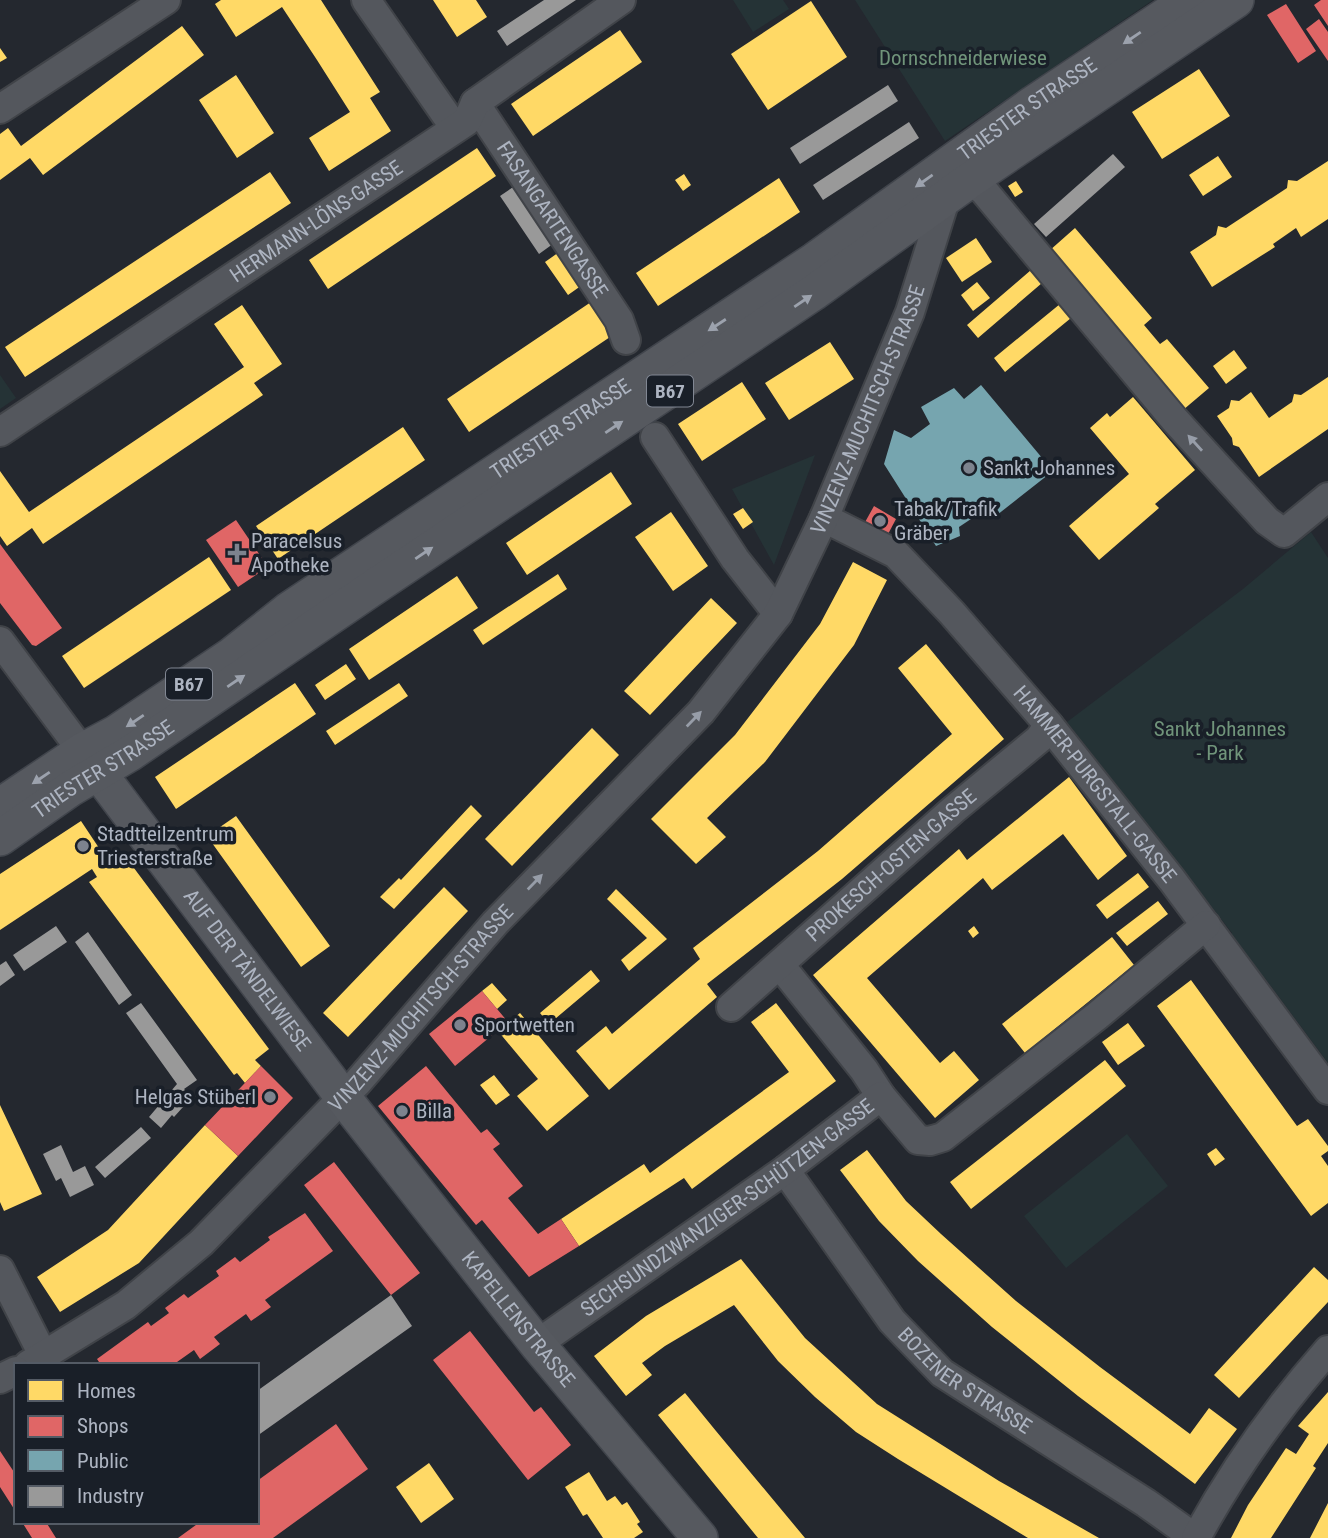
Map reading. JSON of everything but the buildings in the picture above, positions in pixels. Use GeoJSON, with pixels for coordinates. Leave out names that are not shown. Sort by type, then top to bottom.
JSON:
{"type":"FeatureCollection","features":[{"type":"Feature","properties":{"kind":"main road","name":"TRIESTER STRASSE"},"geometry":{"type":"LineString","coordinates":[[0,838],[71,789],[90,762],[116,733],[242,649],[290,609],[815,260],[1034,103],[1189,0]]}},
{"type":"Feature","properties":{"kind":"main road","name":"TRIESTER STRASSE"},"geometry":{"type":"LineString","coordinates":[[0,806],[90,762],[371,589],[747,338],[1236,0]]}},
{"type":"Feature","properties":{"kind":"main road","name":"AUF DER TÄNDELWIESE"},"geometry":{"type":"LineString","coordinates":[[90,762],[342,1096]]}},
{"type":"Feature","properties":{"kind":"main road","name":"KAPELLENSTRASSE"},"geometry":{"type":"LineString","coordinates":[[342,1096],[537,1344],[700,1538]]}},
{"type":"Feature","properties":{"kind":"street"},"geometry":{"type":"LineString","coordinates":[[0,108],[166,0]]}},
{"type":"Feature","properties":{"kind":"street"},"geometry":{"type":"LineString","coordinates":[[366,0],[455,128]]}},
{"type":"Feature","properties":{"kind":"street","name":"HERMANN-LÖNS-GASSE"},"geometry":{"type":"LineString","coordinates":[[0,432],[467,121],[475,103],[621,0]]}},
{"type":"Feature","properties":{"kind":"street","name":"FASANGARTENGASSE"},"geometry":{"type":"LineString","coordinates":[[475,103],[619,320],[626,340]]}},
{"type":"Feature","properties":{"kind":"street","name":"TRIESTER STRASSE"},"geometry":{"type":"LineString","coordinates":[[958,190],[984,191],[1174,419],[1267,521],[1284,533],[1324,509]]}},
{"type":"Feature","properties":{"kind":"street","name":"VINZENZ-MUCHITSCH-STRASSE"},"geometry":{"type":"LineString","coordinates":[[36,1361],[126,1305],[201,1243],[342,1096],[495,923],[701,712],[778,614],[824,518],[958,190]]}},
{"type":"Feature","properties":{"kind":"street"},"geometry":{"type":"LineString","coordinates":[[655,438],[735,559],[778,614]]}},
{"type":"Feature","properties":{"kind":"street","name":"HAMMER-PURGSTALL-GASSE"},"geometry":{"type":"LineString","coordinates":[[824,518],[896,554],[952,613],[1049,725],[1206,925],[1328,1090]]}},
{"type":"Feature","properties":{"kind":"street","name":"AUF DER TÄNDELWIESE"},"geometry":{"type":"LineString","coordinates":[[0,641],[90,762]]}},
{"type":"Feature","properties":{"kind":"street","name":"PROKESCH-OSTEN-GASSE"},"geometry":{"type":"LineString","coordinates":[[732,1007],[953,810],[1039,739],[1049,725]]}},
{"type":"Feature","properties":{"kind":"street","name":"SECHSUNDZWANZIGER-SCHÜTZEN-GASSE"},"geometry":{"type":"LineString","coordinates":[[537,1344],[785,1170],[881,1096],[918,1140],[930,1141],[943,1137],[1097,1016],[1206,925]]}},
{"type":"Feature","properties":{"kind":"street"},"geometry":{"type":"LineString","coordinates":[[780,965],[864,1070],[881,1096]]}},
{"type":"Feature","properties":{"kind":"street","name":"BOZENER STRASSE"},"geometry":{"type":"LineString","coordinates":[[785,1170],[892,1321],[942,1373],[1146,1503],[1195,1538]]}},
{"type":"Feature","properties":{"kind":"street"},"geometry":{"type":"LineString","coordinates":[[0,1270],[36,1361]]}},
{"type":"Feature","properties":{"kind":"street"},"geometry":{"type":"LineString","coordinates":[[1195,1538],[1219,1496],[1266,1426],[1328,1350]]}},
{"type":"Feature","properties":{"kind":"green space"},"geometry":{"type":"Polygon","coordinates":[[[733,0],[783,0],[789,9],[753,32],[733,0]]]}},
{"type":"Feature","properties":{"kind":"green space","name":"Dornschneiderwiese"},"geometry":{"type":"Polygon","coordinates":[[[855,0],[1153,0],[945,141],[855,0]]]}},
{"type":"Feature","properties":{"kind":"green space"},"geometry":{"type":"Polygon","coordinates":[[[0,375],[16,398],[0,409],[0,375]]]}},
{"type":"Feature","properties":{"kind":"green space"},"geometry":{"type":"Polygon","coordinates":[[[815,455],[774,565],[732,489],[815,455]]]}},
{"type":"Feature","properties":{"kind":"green space","name":"Sankt Johannes - Park"},"geometry":{"type":"Polygon","coordinates":[[[1311,532],[1328,558],[1328,1063],[1264,977],[1254,975],[1230,943],[1232,933],[1067,722],[1243,589],[1311,532]]]}},
{"type":"Feature","properties":{"kind":"green space"},"geometry":{"type":"Polygon","coordinates":[[[1127,1134],[1168,1186],[1066,1268],[1024,1216],[1127,1134]]]}},
{"type":"Feature","properties":{"kind":"place","name":"Sankt Johannes"},"geometry":{"type":"Point","coordinates":[969,468]}},
{"type":"Feature","properties":{"kind":"place","name":"Tabak/Trafik Gräber"},"geometry":{"type":"Point","coordinates":[880,521]}},
{"type":"Feature","properties":{"kind":"place","name":"Paracelsus Apotheke"},"geometry":{"type":"Point","coordinates":[237,553]}},
{"type":"Feature","properties":{"kind":"place","name":"Stadtteilzentrum Triesterstraße"},"geometry":{"type":"Point","coordinates":[83,846]}},
{"type":"Feature","properties":{"kind":"place","name":"Sportwetten"},"geometry":{"type":"Point","coordinates":[460,1025]}},
{"type":"Feature","properties":{"kind":"place","name":"Helgas Stüberl"},"geometry":{"type":"Point","coordinates":[270,1097]}},
{"type":"Feature","properties":{"kind":"place","name":"Billa"},"geometry":{"type":"Point","coordinates":[402,1111]}}]}
